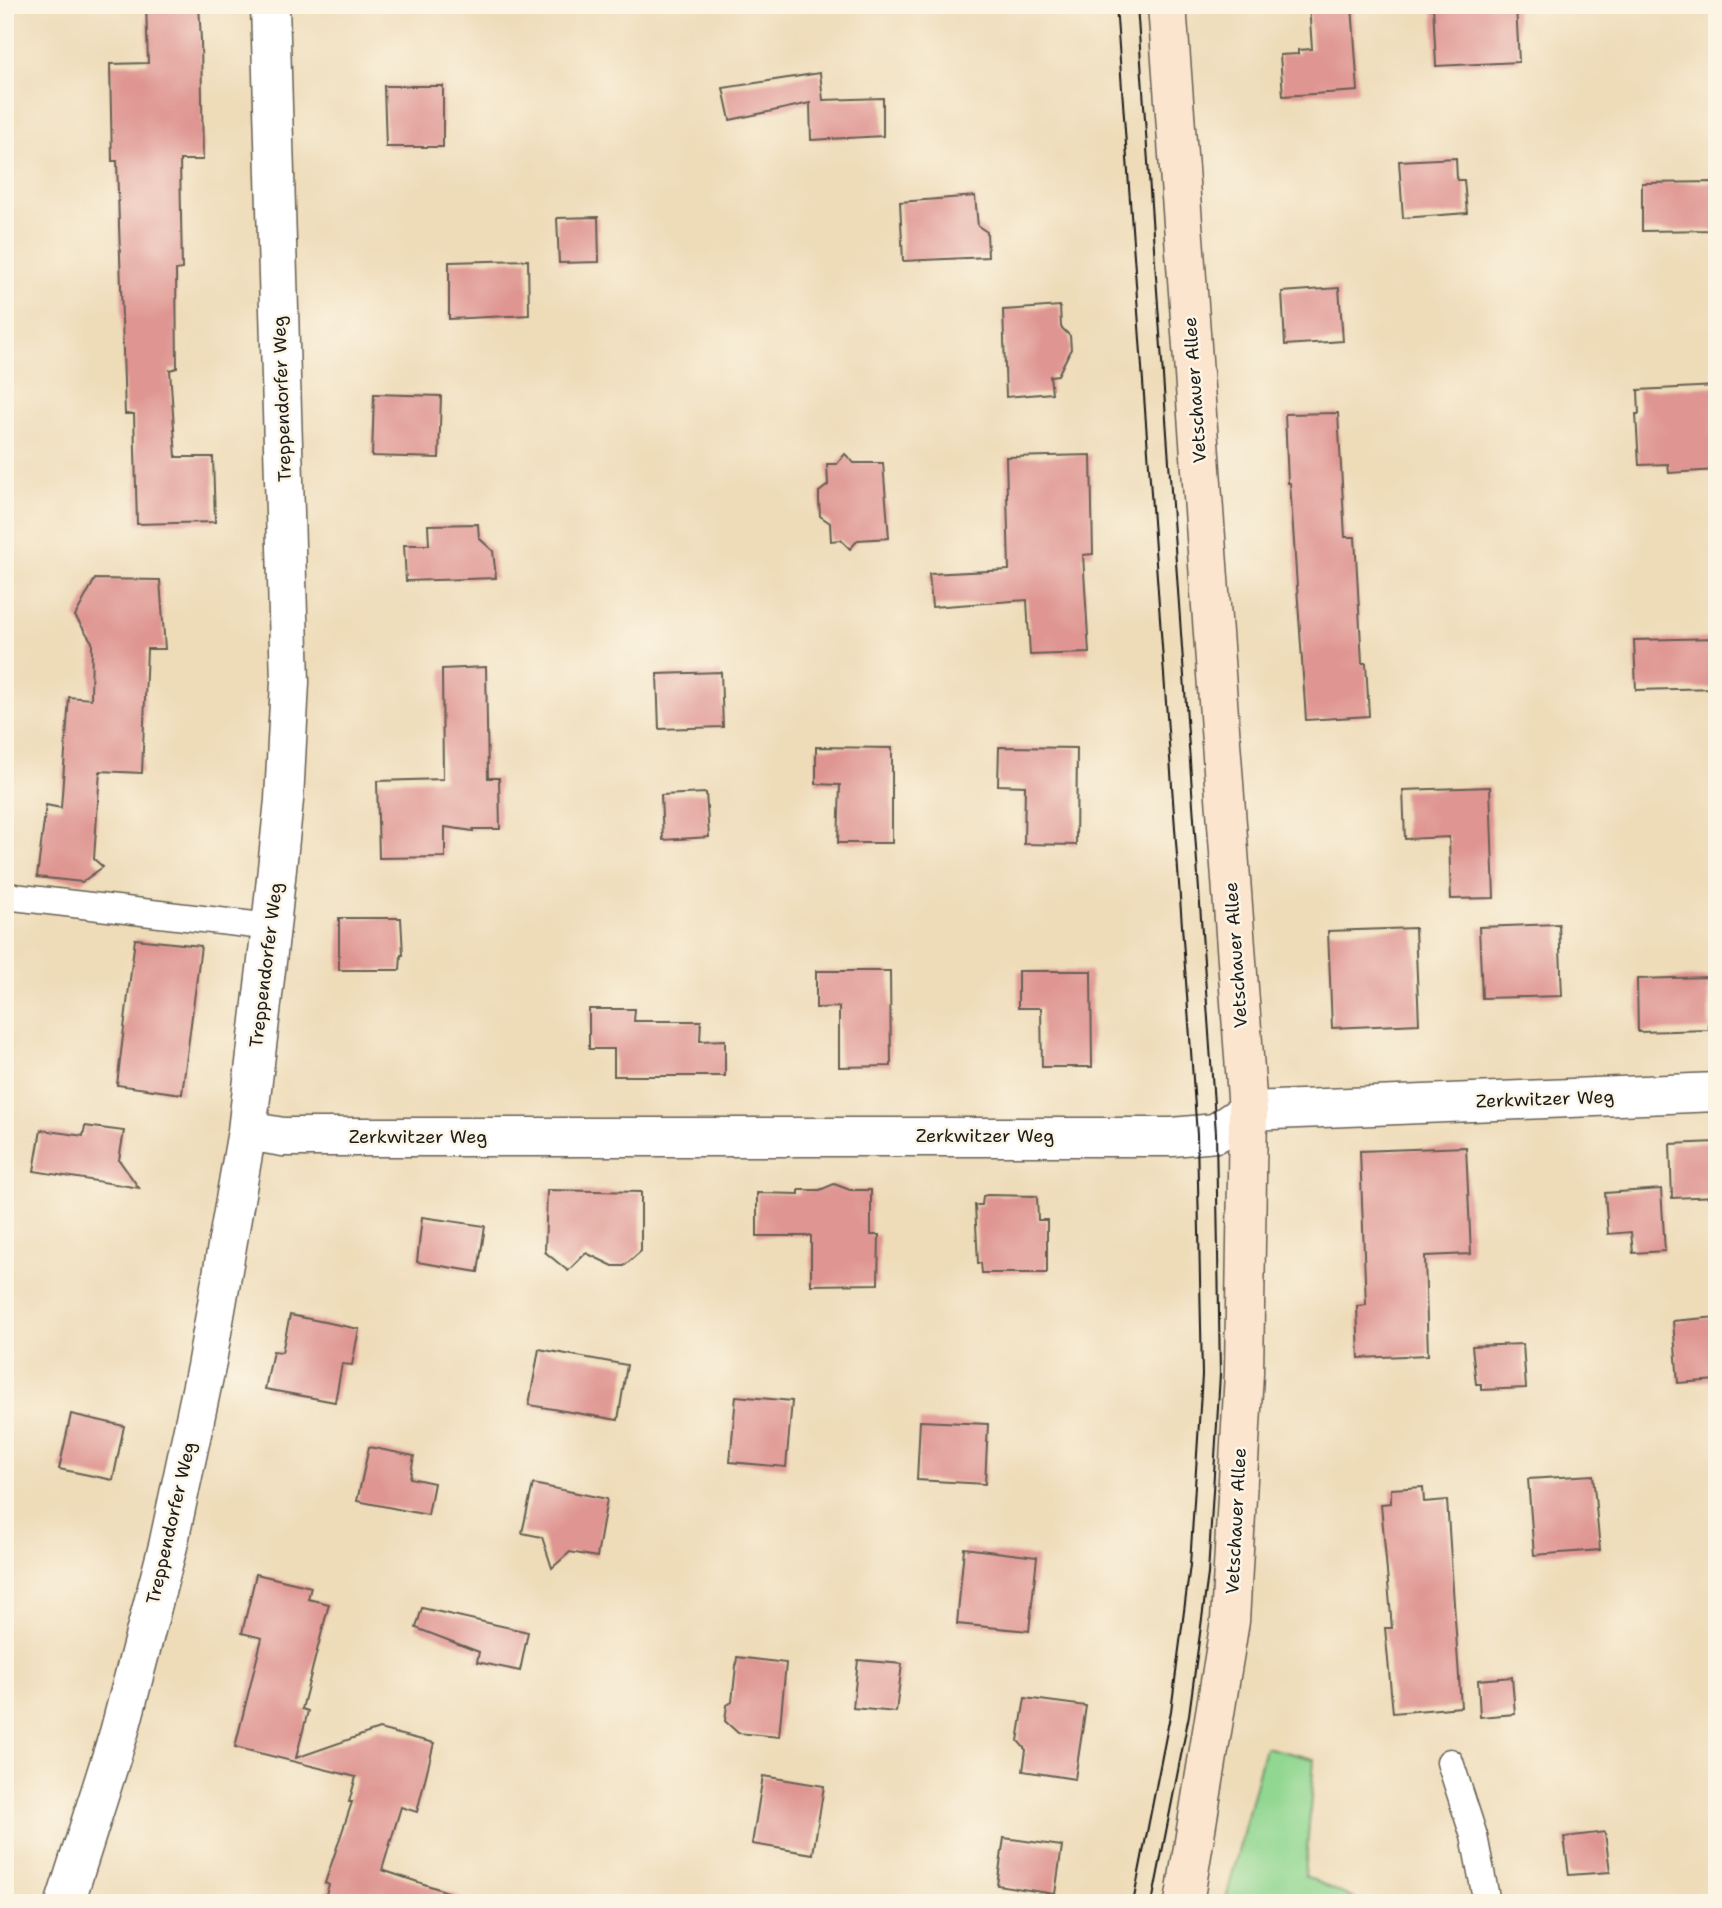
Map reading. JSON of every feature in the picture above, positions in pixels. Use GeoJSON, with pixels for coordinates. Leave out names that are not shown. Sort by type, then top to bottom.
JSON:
{"type":"FeatureCollection","features":[{"type":"Feature","properties":{"kind":"street","name":"Treppendorfer Weg"},"geometry":{"type":"LineString","coordinates":[[65,1903],[119,1733],[168,1546],[206,1367],[247,1131],[271,927],[284,800],[290,682],[270,5]]}},
{"type":"Feature","properties":{"kind":"street","name":"Vetschauer Allee"},"geometry":{"type":"LineString","coordinates":[[1167,5],[1248,1111],[1244,1373],[1230,1621],[1184,1903]]}},
{"type":"Feature","properties":{"kind":"street","name":"Zerkwitzer Weg"},"geometry":{"type":"LineString","coordinates":[[247,1131],[283,1138],[1172,1137],[1216,1133],[1248,1111],[1717,1091]]}},
{"type":"Feature","properties":{"kind":"lane"},"geometry":{"type":"LineString","coordinates":[[5,896],[271,927]]}},
{"type":"Feature","properties":{"kind":"lane"},"geometry":{"type":"LineString","coordinates":[[1450,1762],[1474,1836],[1487,1903]]}},
{"type":"Feature","properties":{"kind":"green space"},"geometry":{"type":"Polygon","coordinates":[[[1265,1747],[1314,1759],[1305,1876],[1362,1903],[1225,1903],[1265,1747]]]}},
{"type":"Feature","properties":{"kind":"building"},"geometry":{"type":"Polygon","coordinates":[[[146,5],[199,5],[203,160],[180,160],[182,269],[176,270],[177,368],[170,370],[176,457],[213,457],[215,522],[137,524],[134,414],[125,414],[117,161],[112,161],[110,64],[148,63],[146,5]]]}},
{"type":"Feature","properties":{"kind":"building"},"geometry":{"type":"Polygon","coordinates":[[[1309,5],[1352,5],[1358,91],[1283,96],[1280,55],[1298,54],[1298,50],[1312,49],[1309,5]]]}},
{"type":"Feature","properties":{"kind":"building"},"geometry":{"type":"Polygon","coordinates":[[[1433,5],[1516,5],[1519,62],[1436,66],[1433,5]]]}},
{"type":"Feature","properties":{"kind":"building"},"geometry":{"type":"Polygon","coordinates":[[[820,73],[823,100],[883,98],[883,136],[811,140],[810,103],[730,120],[723,88],[820,73]]]}},
{"type":"Feature","properties":{"kind":"building"},"geometry":{"type":"Polygon","coordinates":[[[384,86],[443,86],[443,147],[386,147],[384,86]]]}},
{"type":"Feature","properties":{"kind":"building"},"geometry":{"type":"Polygon","coordinates":[[[1456,158],[1457,180],[1464,180],[1467,213],[1403,218],[1399,161],[1456,158]]]}},
{"type":"Feature","properties":{"kind":"building"},"geometry":{"type":"Polygon","coordinates":[[[1717,182],[1717,230],[1642,231],[1642,183],[1717,182]]]}},
{"type":"Feature","properties":{"kind":"building"},"geometry":{"type":"Polygon","coordinates":[[[975,196],[978,226],[987,232],[988,257],[903,261],[900,202],[975,196]]]}},
{"type":"Feature","properties":{"kind":"building"},"geometry":{"type":"Polygon","coordinates":[[[598,217],[599,262],[559,263],[557,218],[598,217]]]}},
{"type":"Feature","properties":{"kind":"building"},"geometry":{"type":"Polygon","coordinates":[[[528,260],[529,315],[449,319],[449,262],[528,260]]]}},
{"type":"Feature","properties":{"kind":"building"},"geometry":{"type":"Polygon","coordinates":[[[1339,288],[1343,341],[1285,345],[1282,292],[1339,288]]]}},
{"type":"Feature","properties":{"kind":"building"},"geometry":{"type":"Polygon","coordinates":[[[1060,306],[1061,327],[1070,336],[1071,349],[1058,375],[1050,376],[1052,393],[1006,397],[1003,310],[1060,306]]]}},
{"type":"Feature","properties":{"kind":"building"},"geometry":{"type":"Polygon","coordinates":[[[1717,386],[1717,470],[1669,473],[1668,464],[1639,465],[1636,414],[1639,414],[1638,390],[1717,386]]]}},
{"type":"Feature","properties":{"kind":"building"},"geometry":{"type":"Polygon","coordinates":[[[374,394],[441,396],[439,458],[372,456],[374,394]]]}},
{"type":"Feature","properties":{"kind":"building"},"geometry":{"type":"Polygon","coordinates":[[[1338,413],[1345,537],[1355,537],[1362,663],[1366,663],[1369,716],[1306,720],[1285,414],[1338,413]]]}},
{"type":"Feature","properties":{"kind":"building"},"geometry":{"type":"Polygon","coordinates":[[[845,454],[854,463],[883,463],[889,538],[858,540],[850,549],[841,540],[831,541],[830,523],[820,516],[819,501],[819,492],[828,485],[827,464],[837,464],[845,454]]]}},
{"type":"Feature","properties":{"kind":"building"},"geometry":{"type":"Polygon","coordinates":[[[1091,455],[1093,554],[1083,555],[1089,653],[1030,655],[1027,600],[932,607],[929,574],[1009,570],[1006,457],[1091,455]]]}},
{"type":"Feature","properties":{"kind":"building"},"geometry":{"type":"Polygon","coordinates":[[[478,524],[479,538],[493,551],[496,578],[406,581],[404,545],[429,545],[428,525],[478,524]]]}},
{"type":"Feature","properties":{"kind":"building"},"geometry":{"type":"Polygon","coordinates":[[[95,579],[160,580],[165,649],[147,649],[142,773],[100,771],[94,859],[103,867],[82,882],[37,877],[46,805],[61,808],[69,697],[91,699],[92,642],[75,616],[95,579]]]}},
{"type":"Feature","properties":{"kind":"building"},"geometry":{"type":"Polygon","coordinates":[[[1717,638],[1717,688],[1636,690],[1634,640],[1717,638]]]}},
{"type":"Feature","properties":{"kind":"building"},"geometry":{"type":"Polygon","coordinates":[[[486,667],[488,778],[499,778],[500,829],[473,831],[445,827],[445,857],[379,858],[377,781],[443,779],[442,669],[486,667]]]}},
{"type":"Feature","properties":{"kind":"building"},"geometry":{"type":"Polygon","coordinates":[[[721,672],[723,727],[659,729],[657,674],[721,672]]]}},
{"type":"Feature","properties":{"kind":"building"},"geometry":{"type":"Polygon","coordinates":[[[816,747],[892,748],[892,843],[838,843],[840,785],[816,784],[816,747]]]}},
{"type":"Feature","properties":{"kind":"building"},"geometry":{"type":"Polygon","coordinates":[[[999,747],[1077,748],[1076,845],[1024,844],[1025,786],[998,785],[999,747]]]}},
{"type":"Feature","properties":{"kind":"building"},"geometry":{"type":"Polygon","coordinates":[[[1490,787],[1494,898],[1451,899],[1449,837],[1405,839],[1403,790],[1490,787]]]}},
{"type":"Feature","properties":{"kind":"building"},"geometry":{"type":"Polygon","coordinates":[[[706,793],[709,837],[663,840],[661,795],[706,793]]]}},
{"type":"Feature","properties":{"kind":"building"},"geometry":{"type":"Polygon","coordinates":[[[339,918],[401,918],[403,955],[400,970],[339,970],[339,918]]]}},
{"type":"Feature","properties":{"kind":"building"},"geometry":{"type":"Polygon","coordinates":[[[1559,924],[1562,996],[1482,998],[1479,927],[1559,924]]]}},
{"type":"Feature","properties":{"kind":"building"},"geometry":{"type":"Polygon","coordinates":[[[1415,928],[1419,1024],[1332,1028],[1328,931],[1415,928]]]}},
{"type":"Feature","properties":{"kind":"building"},"geometry":{"type":"Polygon","coordinates":[[[135,939],[201,946],[182,1094],[117,1085],[135,939]]]}},
{"type":"Feature","properties":{"kind":"building"},"geometry":{"type":"Polygon","coordinates":[[[816,971],[890,971],[891,1066],[839,1067],[839,1007],[816,1008],[816,971]]]}},
{"type":"Feature","properties":{"kind":"building"},"geometry":{"type":"Polygon","coordinates":[[[1018,971],[1091,971],[1092,1067],[1042,1067],[1041,1008],[1018,1008],[1018,971]]]}},
{"type":"Feature","properties":{"kind":"building"},"geometry":{"type":"Polygon","coordinates":[[[1708,977],[1709,1030],[1638,1032],[1637,979],[1708,977]]]}},
{"type":"Feature","properties":{"kind":"building"},"geometry":{"type":"Polygon","coordinates":[[[589,1009],[635,1009],[634,1021],[701,1021],[700,1041],[725,1040],[725,1076],[614,1076],[614,1049],[589,1049],[589,1009]]]}},
{"type":"Feature","properties":{"kind":"building"},"geometry":{"type":"Polygon","coordinates":[[[85,1126],[124,1131],[119,1160],[139,1188],[34,1171],[41,1130],[83,1136],[85,1126]]]}},
{"type":"Feature","properties":{"kind":"building"},"geometry":{"type":"Polygon","coordinates":[[[1717,1142],[1717,1196],[1672,1198],[1670,1144],[1717,1142]]]}},
{"type":"Feature","properties":{"kind":"building"},"geometry":{"type":"Polygon","coordinates":[[[1466,1147],[1471,1254],[1425,1256],[1428,1355],[1359,1358],[1357,1306],[1366,1305],[1360,1151],[1466,1147]]]}},
{"type":"Feature","properties":{"kind":"building"},"geometry":{"type":"Polygon","coordinates":[[[834,1184],[850,1190],[871,1190],[871,1235],[879,1235],[878,1284],[811,1285],[811,1236],[757,1236],[757,1193],[799,1194],[799,1190],[820,1190],[834,1184]]]}},
{"type":"Feature","properties":{"kind":"building"},"geometry":{"type":"Polygon","coordinates":[[[1661,1189],[1665,1251],[1633,1253],[1631,1232],[1608,1234],[1605,1193],[1661,1189]]]}},
{"type":"Feature","properties":{"kind":"building"},"geometry":{"type":"Polygon","coordinates":[[[547,1190],[641,1192],[641,1251],[624,1266],[613,1266],[586,1253],[568,1271],[545,1252],[547,1190]]]}},
{"type":"Feature","properties":{"kind":"building"},"geometry":{"type":"Polygon","coordinates":[[[983,1196],[1037,1196],[1038,1220],[1047,1220],[1047,1273],[982,1273],[981,1263],[978,1263],[975,1205],[982,1205],[983,1196]]]}},
{"type":"Feature","properties":{"kind":"building"},"geometry":{"type":"Polygon","coordinates":[[[422,1217],[485,1226],[478,1272],[417,1262],[422,1217]]]}},
{"type":"Feature","properties":{"kind":"building"},"geometry":{"type":"Polygon","coordinates":[[[290,1315],[359,1329],[352,1365],[342,1364],[335,1402],[265,1389],[273,1351],[282,1352],[290,1315]]]}},
{"type":"Feature","properties":{"kind":"building"},"geometry":{"type":"Polygon","coordinates":[[[1717,1317],[1717,1380],[1678,1383],[1673,1321],[1717,1317]]]}},
{"type":"Feature","properties":{"kind":"building"},"geometry":{"type":"Polygon","coordinates":[[[1523,1344],[1526,1388],[1481,1390],[1481,1384],[1476,1384],[1472,1346],[1523,1344]]]}},
{"type":"Feature","properties":{"kind":"building"},"geometry":{"type":"Polygon","coordinates":[[[539,1349],[627,1365],[618,1420],[529,1405],[539,1349]]]}},
{"type":"Feature","properties":{"kind":"building"},"geometry":{"type":"Polygon","coordinates":[[[736,1396],[792,1401],[786,1467],[730,1462],[736,1396]]]}},
{"type":"Feature","properties":{"kind":"building"},"geometry":{"type":"Polygon","coordinates":[[[71,1414],[124,1426],[113,1480],[59,1469],[71,1414]]]}},
{"type":"Feature","properties":{"kind":"building"},"geometry":{"type":"Polygon","coordinates":[[[920,1421],[988,1424],[985,1484],[917,1480],[920,1421]]]}},
{"type":"Feature","properties":{"kind":"building"},"geometry":{"type":"Polygon","coordinates":[[[369,1447],[414,1456],[410,1478],[434,1483],[428,1515],[357,1501],[369,1447]]]}},
{"type":"Feature","properties":{"kind":"building"},"geometry":{"type":"Polygon","coordinates":[[[1593,1475],[1600,1550],[1534,1555],[1528,1479],[1593,1475]]]}},
{"type":"Feature","properties":{"kind":"building"},"geometry":{"type":"Polygon","coordinates":[[[533,1484],[607,1499],[597,1557],[570,1552],[552,1568],[542,1537],[522,1533],[533,1484]]]}},
{"type":"Feature","properties":{"kind":"building"},"geometry":{"type":"Polygon","coordinates":[[[1423,1487],[1424,1502],[1447,1500],[1461,1707],[1393,1713],[1385,1628],[1392,1628],[1381,1504],[1391,1503],[1391,1489],[1423,1487]]]}},
{"type":"Feature","properties":{"kind":"building"},"geometry":{"type":"Polygon","coordinates":[[[964,1548],[1037,1557],[1029,1631],[957,1624],[964,1548]]]}},
{"type":"Feature","properties":{"kind":"building"},"geometry":{"type":"Polygon","coordinates":[[[256,1574],[311,1587],[308,1599],[329,1604],[302,1709],[308,1711],[296,1758],[379,1729],[434,1743],[417,1812],[401,1807],[382,1870],[460,1896],[459,1903],[323,1903],[329,1885],[325,1883],[352,1802],[349,1802],[356,1777],[235,1747],[262,1638],[242,1633],[256,1574]]]}},
{"type":"Feature","properties":{"kind":"building"},"geometry":{"type":"Polygon","coordinates":[[[422,1608],[528,1632],[520,1671],[477,1662],[479,1652],[416,1628],[422,1608]]]}},
{"type":"Feature","properties":{"kind":"building"},"geometry":{"type":"Polygon","coordinates":[[[737,1657],[786,1663],[779,1737],[738,1733],[725,1721],[727,1705],[732,1702],[737,1657]]]}},
{"type":"Feature","properties":{"kind":"building"},"geometry":{"type":"Polygon","coordinates":[[[858,1660],[902,1664],[896,1712],[853,1708],[858,1660]]]}},
{"type":"Feature","properties":{"kind":"building"},"geometry":{"type":"Polygon","coordinates":[[[1512,1677],[1515,1714],[1480,1717],[1478,1680],[1512,1677]]]}},
{"type":"Feature","properties":{"kind":"building"},"geometry":{"type":"Polygon","coordinates":[[[1025,1698],[1086,1706],[1075,1779],[1023,1771],[1026,1750],[1018,1741],[1025,1698]]]}},
{"type":"Feature","properties":{"kind":"building"},"geometry":{"type":"Polygon","coordinates":[[[763,1776],[824,1786],[813,1854],[752,1844],[763,1776]]]}},
{"type":"Feature","properties":{"kind":"building"},"geometry":{"type":"Polygon","coordinates":[[[1605,1832],[1610,1872],[1569,1875],[1564,1837],[1605,1832]]]}},
{"type":"Feature","properties":{"kind":"building"},"geometry":{"type":"Polygon","coordinates":[[[1004,1838],[1062,1846],[1055,1894],[997,1885],[1004,1838]]]}},
{"type":"Feature","properties":{"kind":"tram line"},"geometry":{"type":"LineString","coordinates":[[1116,5],[1197,1135],[1202,1375],[1190,1565],[1171,1711],[1133,1903]]}},
{"type":"Feature","properties":{"kind":"tram line"},"geometry":{"type":"LineString","coordinates":[[1137,5],[1216,1133],[1220,1374],[1208,1574],[1189,1715],[1152,1903]]}}]}
